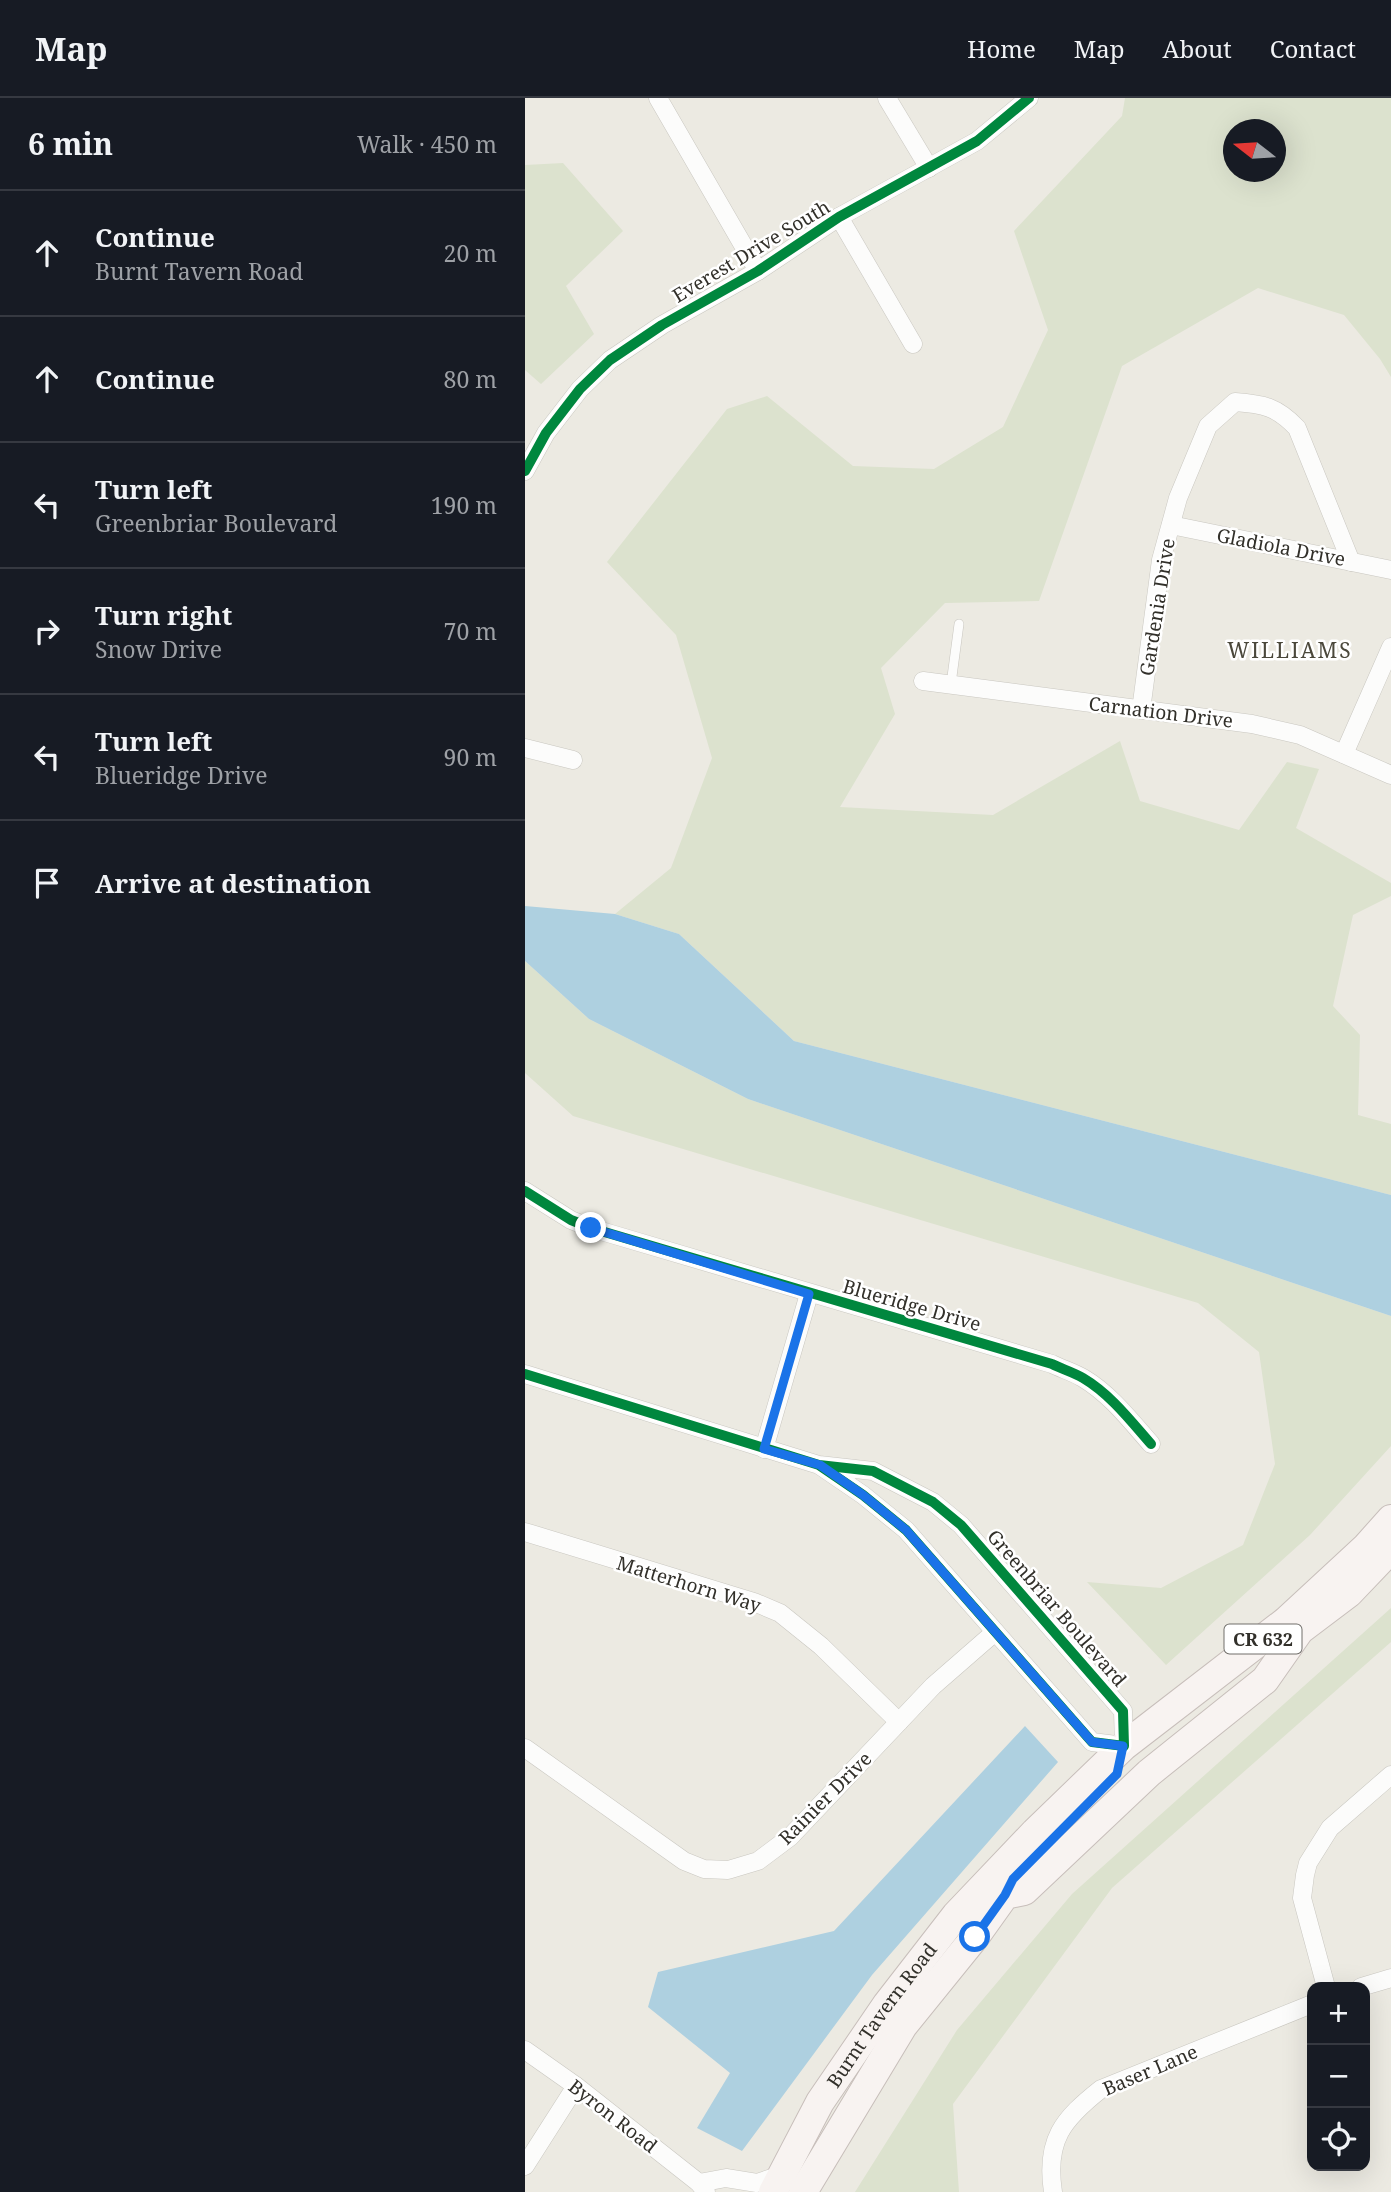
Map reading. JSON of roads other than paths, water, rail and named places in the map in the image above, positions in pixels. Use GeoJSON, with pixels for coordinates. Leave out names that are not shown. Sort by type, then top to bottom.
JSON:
{"type":"FeatureCollection","features":[{"type":"Feature","properties":{"kind":"main road","name":"Burnt Tavern Road"},"geometry":{"type":"LineString","coordinates":[[787,2186],[820,2102],[887,2004],[956,1915],[1035,1832],[1123,1746],[1286,1621],[1366,1547],[1391,1519]]}},
{"type":"Feature","properties":{"kind":"main road","name":"Burnt Tavern Road"},"geometry":{"type":"LineString","coordinates":[[787,2186],[903,2026],[975,1937],[1005,1895],[1024,1891],[1149,1773],[1265,1681],[1300,1630],[1349,1592],[1391,1549]]}},
{"type":"Feature","properties":{"kind":"main road"},"geometry":{"type":"LineString","coordinates":[[1005,1895],[1013,1879],[1117,1774],[1123,1746],[1165,1740],[1300,1630]]}},
{"type":"Feature","properties":{"kind":"street"},"geometry":{"type":"LineString","coordinates":[[658,98],[758,271]]}},
{"type":"Feature","properties":{"kind":"street"},"geometry":{"type":"LineString","coordinates":[[887,98],[929,168]]}},
{"type":"Feature","properties":{"kind":"street","name":"Everest Drive South"},"geometry":{"type":"LineString","coordinates":[[525,471],[546,433],[571,400],[610,360],[662,325],[758,271],[839,217],[977,141],[1029,98]]}},
{"type":"Feature","properties":{"kind":"street"},"geometry":{"type":"LineString","coordinates":[[839,217],[913,344]]}},
{"type":"Feature","properties":{"kind":"street","name":"Gardenia Drive"},"geometry":{"type":"LineString","coordinates":[[1141,710],[1161,560],[1178,498],[1208,426],[1235,402],[1261,403],[1283,413],[1297,428],[1351,562]]}},
{"type":"Feature","properties":{"kind":"street","name":"Gladiola Drive"},"geometry":{"type":"LineString","coordinates":[[1171,525],[1391,570]]}},
{"type":"Feature","properties":{"kind":"street"},"geometry":{"type":"LineString","coordinates":[[1344,754],[1391,647]]}},
{"type":"Feature","properties":{"kind":"street","name":"Carnation Drive"},"geometry":{"type":"LineString","coordinates":[[923,681],[1252,724],[1300,735],[1391,775]]}},
{"type":"Feature","properties":{"kind":"street"},"geometry":{"type":"LineString","coordinates":[[525,748],[573,760]]}},
{"type":"Feature","properties":{"kind":"street","name":"Blueridge Drive"},"geometry":{"type":"LineString","coordinates":[[525,1191],[571,1220],[591,1228],[1052,1364],[1081,1377],[1120,1408],[1151,1444]]}},
{"type":"Feature","properties":{"kind":"street"},"geometry":{"type":"LineString","coordinates":[[764,1449],[809,1294]]}},
{"type":"Feature","properties":{"kind":"street","name":"Greenbriar Boulevard"},"geometry":{"type":"LineString","coordinates":[[525,1374],[820,1465],[873,1471],[933,1502],[961,1524],[1123,1711],[1123,1746],[1092,1742],[906,1530],[820,1465]]}},
{"type":"Feature","properties":{"kind":"street","name":"Matterhorn Way"},"geometry":{"type":"LineString","coordinates":[[525,1532],[754,1602],[780,1613],[821,1646],[899,1721]]}},
{"type":"Feature","properties":{"kind":"street","name":"Rainier Drive"},"geometry":{"type":"LineString","coordinates":[[525,1748],[684,1861],[704,1869],[728,1870],[758,1861],[790,1837],[933,1686],[995,1632]]}},
{"type":"Feature","properties":{"kind":"street"},"geometry":{"type":"LineString","coordinates":[[1325,1982],[1302,1898],[1308,1863],[1330,1828],[1391,1775]]}},
{"type":"Feature","properties":{"kind":"street"},"geometry":{"type":"LineString","coordinates":[[1370,1984],[1391,1978]]}},
{"type":"Feature","properties":{"kind":"street","name":"Baser Lane"},"geometry":{"type":"LineString","coordinates":[[1053,2192],[1050,2172],[1059,2129],[1077,2108],[1101,2089],[1307,2006]]}},
{"type":"Feature","properties":{"kind":"street","name":"Byron Road"},"geometry":{"type":"LineString","coordinates":[[525,2050],[576,2086],[701,2186],[726,2178],[787,2186]]}},
{"type":"Feature","properties":{"kind":"street"},"geometry":{"type":"LineString","coordinates":[[525,2166],[576,2086]]}},
{"type":"Feature","properties":{"kind":"lane"},"geometry":{"type":"LineString","coordinates":[[951,684],[959,624]]}},
{"type":"Feature","properties":{"kind":"water"},"geometry":{"type":"Polygon","coordinates":[[[525,906],[615,914],[679,934],[794,1041],[1391,1195],[1391,1316],[748,1099],[589,1019],[525,961],[525,906]]]}},
{"type":"Feature","properties":{"kind":"water"},"geometry":{"type":"Polygon","coordinates":[[[1025,1726],[1058,1762],[872,1975],[742,2151],[697,2128],[730,2073],[648,2007],[658,1972],[834,1931],[1025,1726]]]}},
{"type":"Feature","properties":{"kind":"district","name":"WILLIAMS"},"geometry":{"type":"Point","coordinates":[1290,650]}}]}
